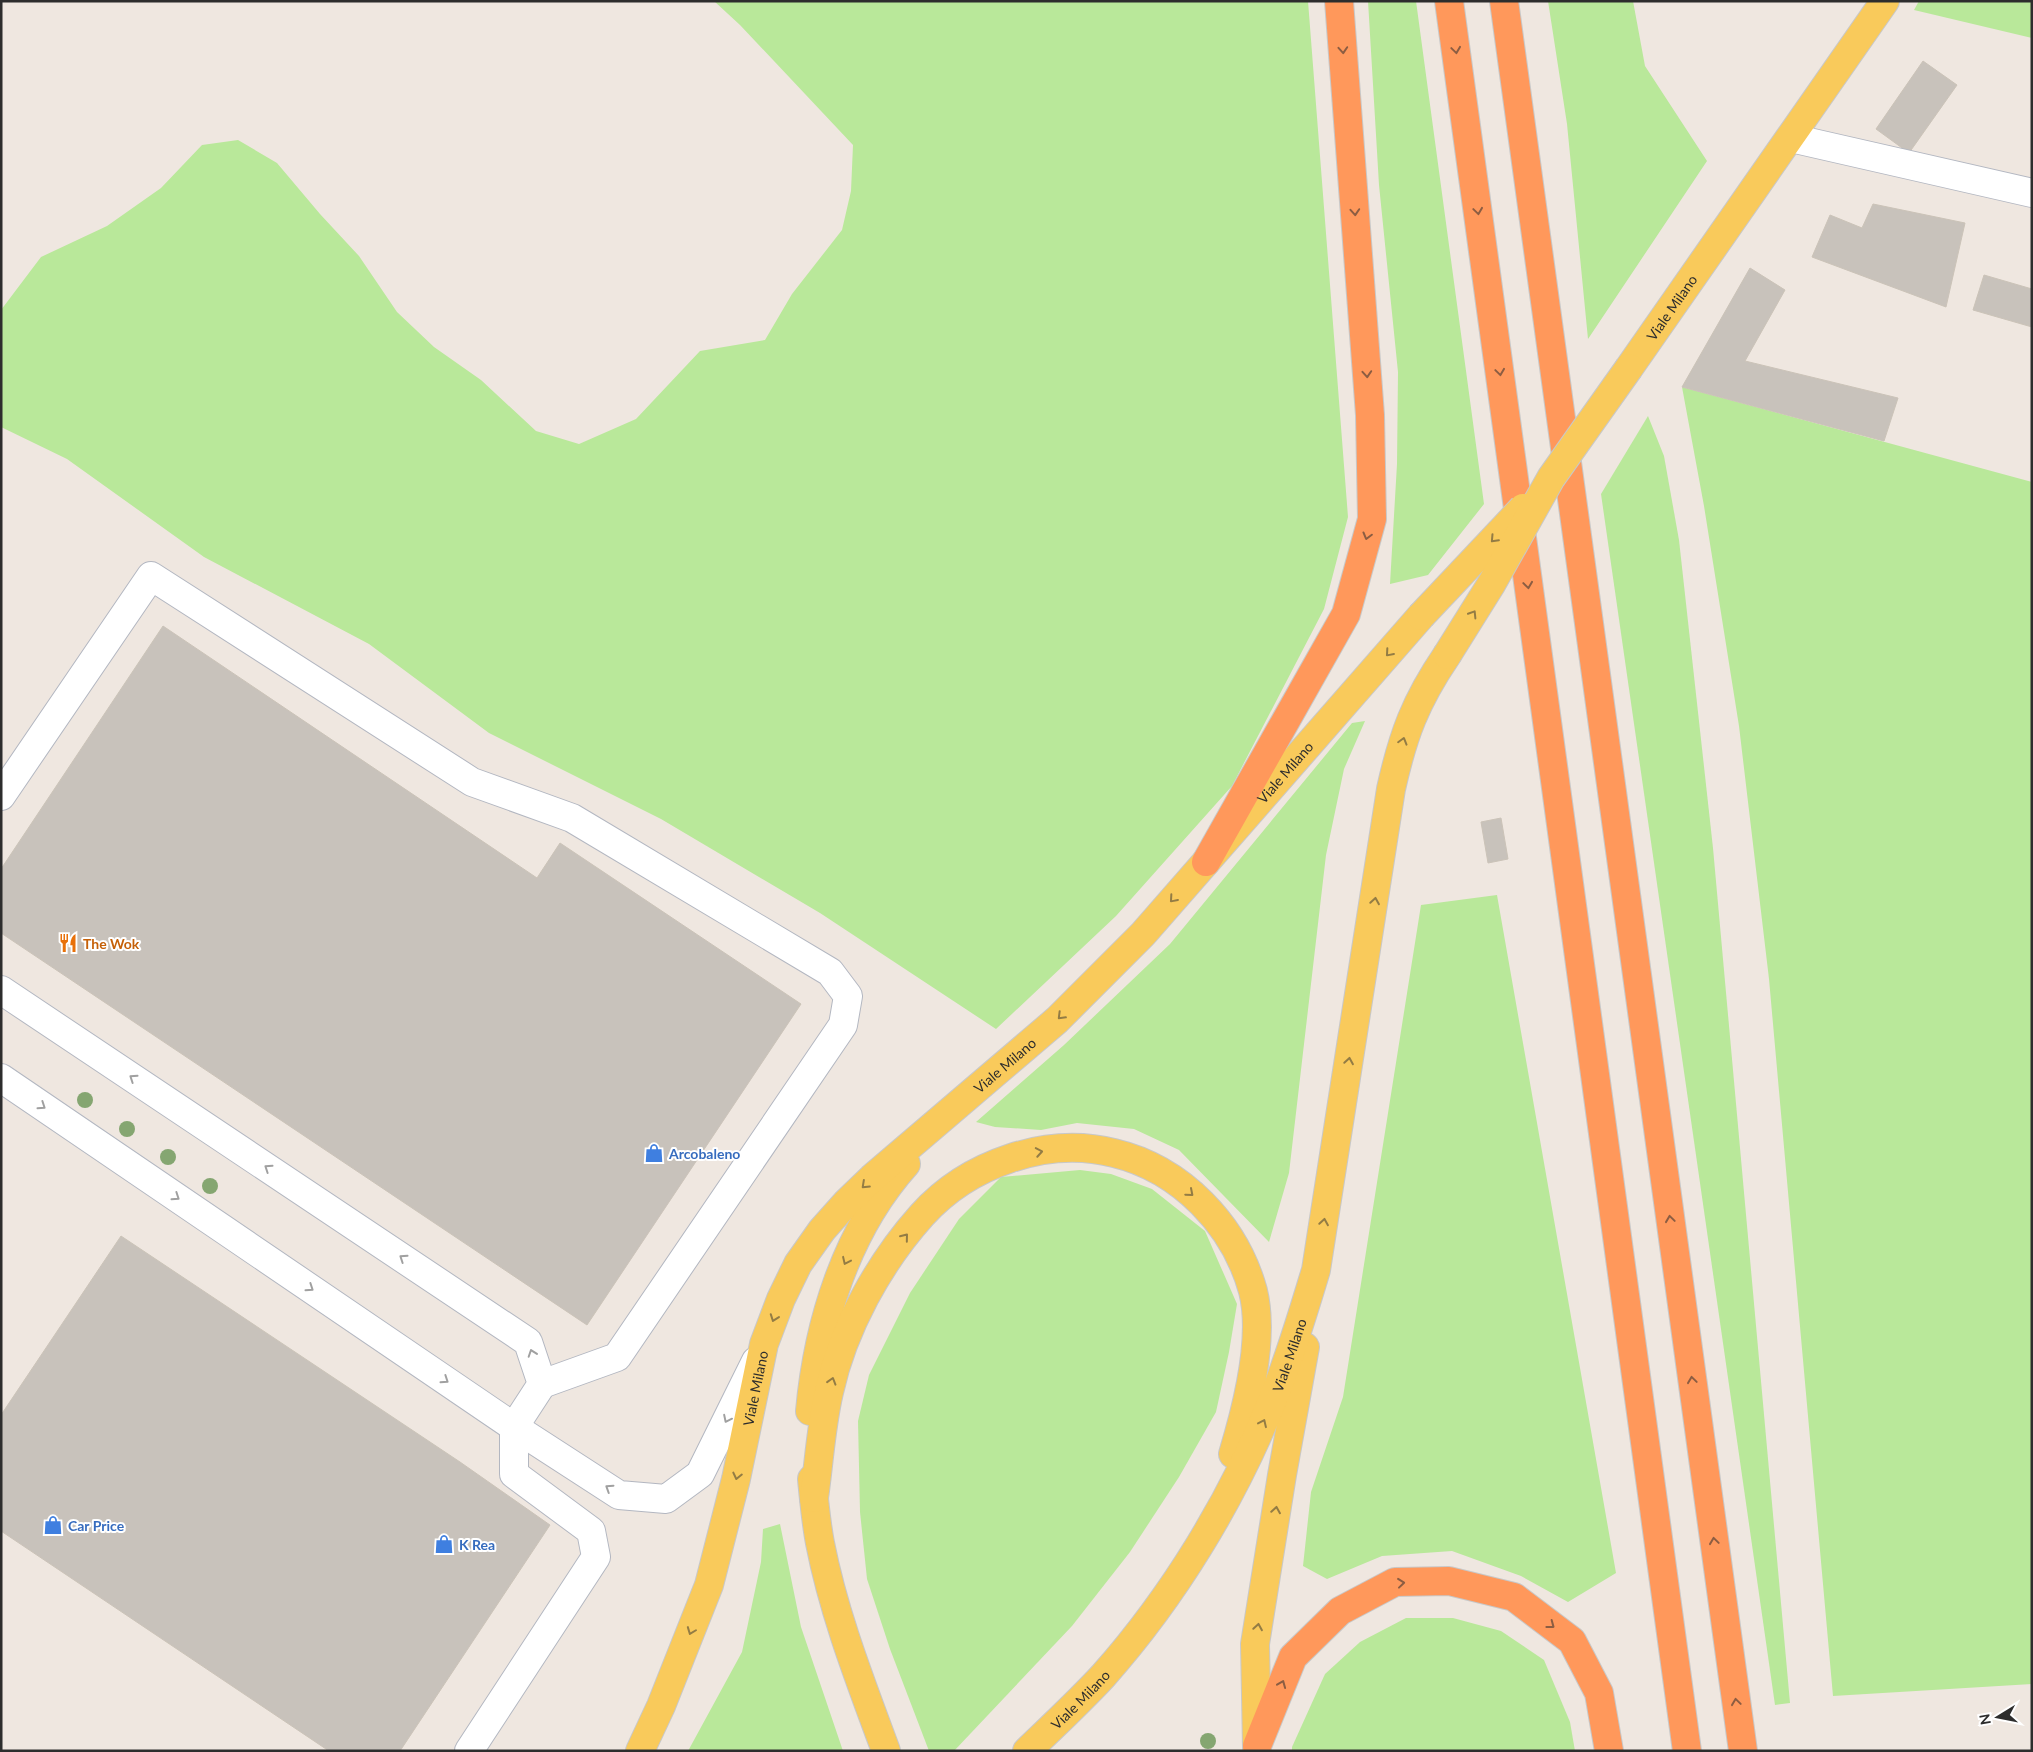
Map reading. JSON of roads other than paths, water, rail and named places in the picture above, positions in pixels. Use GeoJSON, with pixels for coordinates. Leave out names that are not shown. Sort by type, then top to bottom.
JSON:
{"type":"FeatureCollection","features":[{"type":"Feature","properties":{"kind":"highway"},"geometry":{"type":"LineString","coordinates":[[1206,862],[1346,614],[1372,519],[1370,416],[1339,1]]}},
{"type":"Feature","properties":{"kind":"highway"},"geometry":{"type":"LineString","coordinates":[[1449,1],[1686,1751]]}},
{"type":"Feature","properties":{"kind":"highway"},"geometry":{"type":"LineString","coordinates":[[1504,1],[1743,1751]]}},
{"type":"Feature","properties":{"kind":"highway"},"geometry":{"type":"LineString","coordinates":[[1258,1748],[1293,1657],[1340,1611],[1395,1582],[1449,1581],[1514,1597],[1572,1641],[1599,1693],[1609,1751]]}},
{"type":"Feature","properties":{"kind":"main road","name":"Viale Milano"},"geometry":{"type":"LineString","coordinates":[[1027,1751],[1102,1676],[1154,1613],[1192,1558],[1247,1456],[1273,1400],[1316,1270],[1391,789],[1406,730],[1418,702],[1492,583],[1552,478],[1885,1]]}},
{"type":"Feature","properties":{"kind":"main road","name":"Viale Milano"},"geometry":{"type":"LineString","coordinates":[[640,1751],[662,1706],[709,1584],[736,1479],[764,1344],[781,1298],[798,1264],[822,1230],[872,1178],[1057,1020],[1143,934],[1422,616],[1552,478]]}},
{"type":"Feature","properties":{"kind":"main road"},"geometry":{"type":"LineString","coordinates":[[886,1751],[854,1665],[834,1601],[822,1551],[814,1498],[810,1420],[813,1381],[830,1306],[843,1269],[860,1234],[879,1200],[902,1168],[955,1108]]}},
{"type":"Feature","properties":{"kind":"main road"},"geometry":{"type":"LineString","coordinates":[[814,1498],[829,1392],[838,1362],[867,1293],[900,1242],[923,1214],[946,1193],[997,1163],[1023,1155],[1050,1150],[1083,1148],[1113,1153],[1139,1161],[1186,1188],[1211,1211],[1223,1227],[1243,1262],[1253,1293],[1256,1326],[1254,1358],[1247,1406],[1217,1513]]}},
{"type":"Feature","properties":{"kind":"main road"},"geometry":{"type":"LineString","coordinates":[[1258,1748],[1255,1644],[1282,1475],[1301,1376],[1316,1270]]}},
{"type":"Feature","properties":{"kind":"lane"},"geometry":{"type":"LineString","coordinates":[[1791,138],[2032,193]]}},
{"type":"Feature","properties":{"kind":"lane"},"geometry":{"type":"LineString","coordinates":[[1,796],[151,576],[472,782],[572,818],[830,972],[848,996],[843,1025],[617,1356],[542,1384],[514,1427],[514,1474],[591,1531],[596,1557],[469,1751]]}},
{"type":"Feature","properties":{"kind":"lane"},"geometry":{"type":"LineString","coordinates":[[1,990],[528,1342],[542,1384]]}},
{"type":"Feature","properties":{"kind":"lane"},"geometry":{"type":"LineString","coordinates":[[1,1078],[514,1427],[620,1495],[666,1499],[700,1474],[764,1344]]}},
{"type":"Feature","properties":{"kind":"place","name":"The Wok"},"geometry":{"type":"Point","coordinates":[68,943]}},
{"type":"Feature","properties":{"kind":"place","name":"Arcobaleno"},"geometry":{"type":"Point","coordinates":[654,1153]}},
{"type":"Feature","properties":{"kind":"place","name":"Car Price"},"geometry":{"type":"Point","coordinates":[53,1525]}},
{"type":"Feature","properties":{"kind":"place","name":"K Rea"},"geometry":{"type":"Point","coordinates":[444,1544]}}]}
